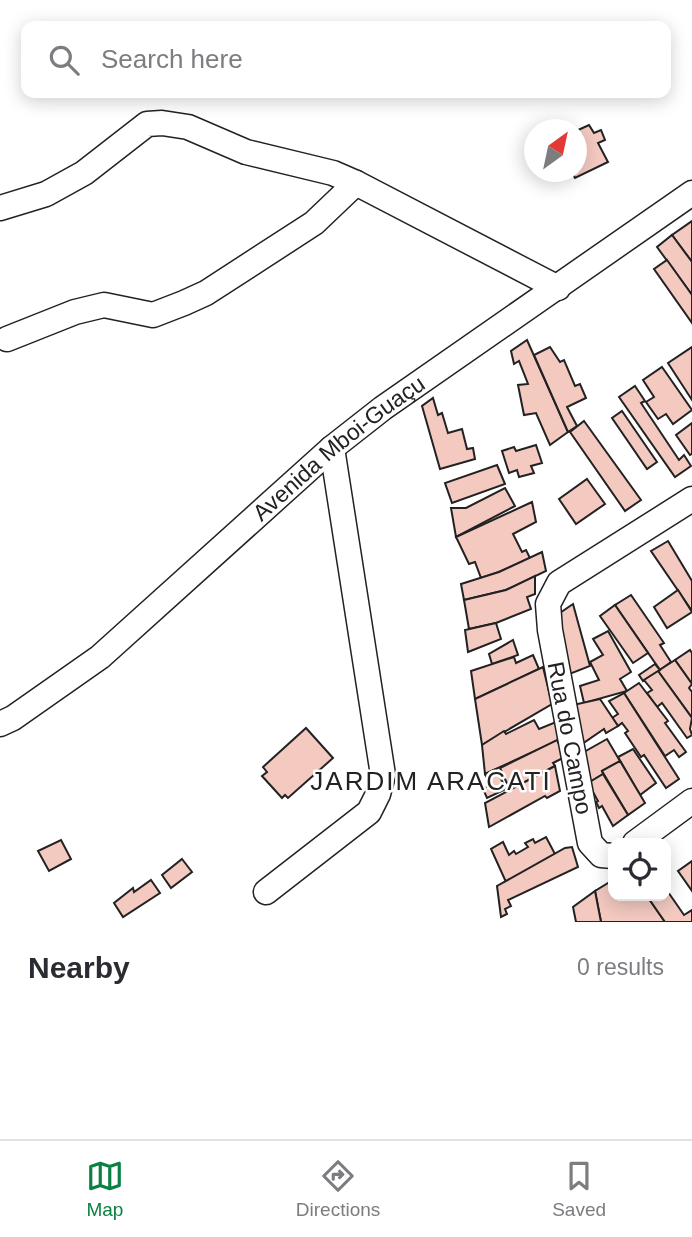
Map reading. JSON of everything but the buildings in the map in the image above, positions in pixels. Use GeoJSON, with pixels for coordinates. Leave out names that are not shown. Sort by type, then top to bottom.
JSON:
{"type":"FeatureCollection","features":[{"type":"Feature","properties":{"kind":"street"},"geometry":{"type":"LineString","coordinates":[[0,208],[46,194],[84,173],[147,124],[162,123],[188,127],[246,152],[332,173],[558,288]]}},
{"type":"Feature","properties":{"kind":"street"},"geometry":{"type":"LineString","coordinates":[[7,339],[75,312],[104,305],[152,315],[184,303],[206,293],[314,223],[356,183]]}},
{"type":"Feature","properties":{"kind":"street","name":"Avenida Mboi-Guaçu"},"geometry":{"type":"LineString","coordinates":[[0,723],[13,718],[100,657],[332,448],[383,408],[692,193]]}},
{"type":"Feature","properties":{"kind":"street"},"geometry":{"type":"LineString","coordinates":[[266,892],[369,812],[383,775],[332,448]]}},
{"type":"Feature","properties":{"kind":"street","name":"Rua do Campo"},"geometry":{"type":"LineString","coordinates":[[608,856],[601,855],[590,843],[550,630],[548,604],[559,583],[692,499]]}},
{"type":"Feature","properties":{"kind":"street"},"geometry":{"type":"LineString","coordinates":[[642,838],[692,801]]}},
{"type":"Feature","properties":{"kind":"district","name":"JARDIM ARACATI"},"geometry":{"type":"Point","coordinates":[431,781]}}]}
